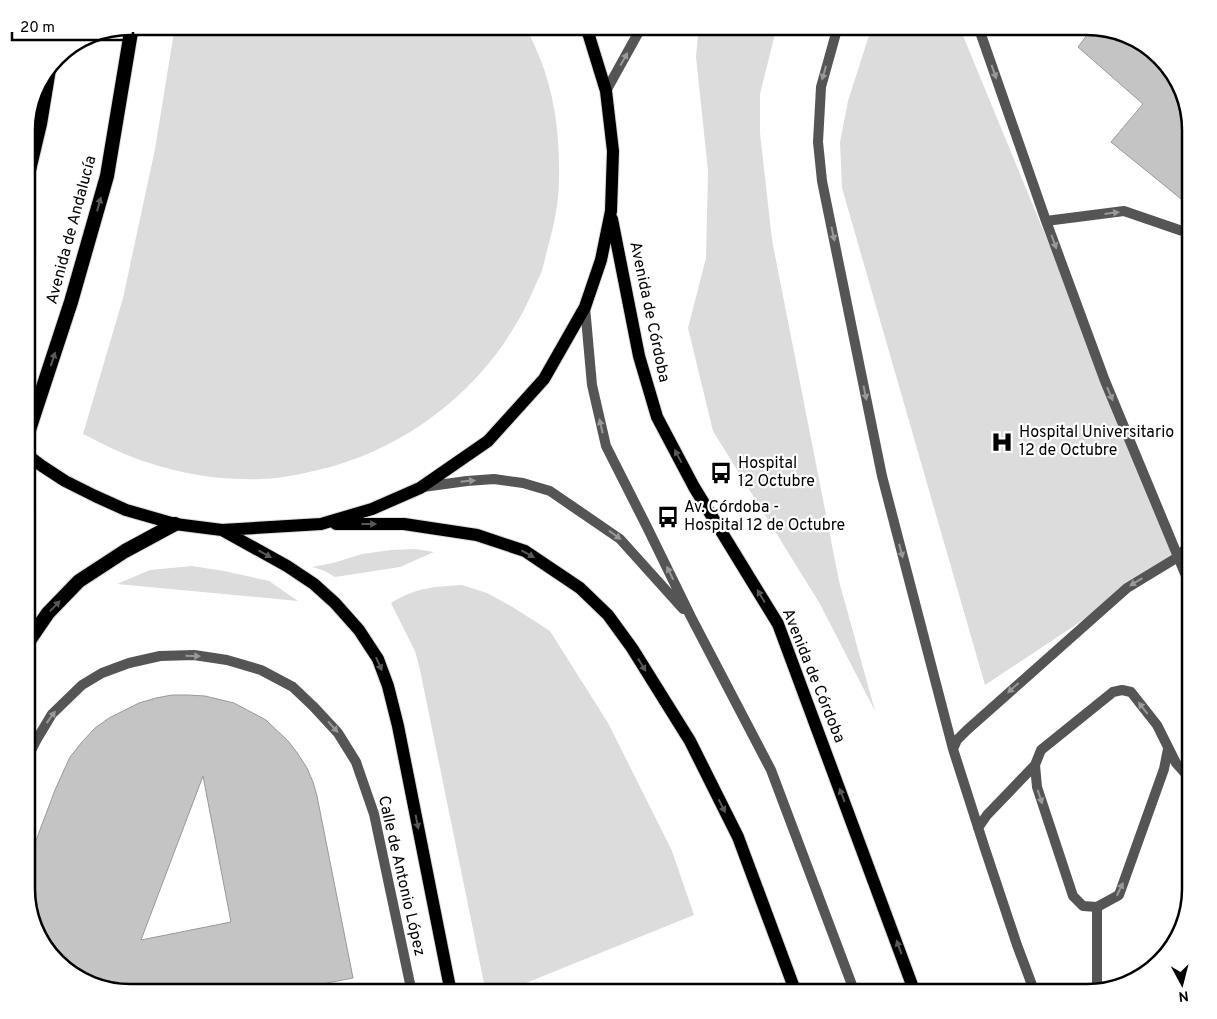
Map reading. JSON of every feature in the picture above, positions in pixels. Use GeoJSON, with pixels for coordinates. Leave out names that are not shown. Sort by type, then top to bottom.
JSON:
{"type":"FeatureCollection","features":[{"type":"Feature","properties":{"kind":"highway","name":"Avenida de Andalucía"},"geometry":{"type":"LineString","coordinates":[[35,412],[72,302],[107,176],[130,35]]}},
{"type":"Feature","properties":{"kind":"highway"},"geometry":{"type":"LineString","coordinates":[[35,145],[46,85]]}},
{"type":"Feature","properties":{"kind":"highway"},"geometry":{"type":"LineString","coordinates":[[35,632],[48,612],[79,581],[125,551],[175,524]]}},
{"type":"Feature","properties":{"kind":"main road"},"geometry":{"type":"LineString","coordinates":[[321,524],[372,509],[420,488],[488,441],[544,379],[585,307],[601,260],[611,211],[613,151],[606,91],[589,35]]}},
{"type":"Feature","properties":{"kind":"main road","name":"Avenida de Córdoba"},"geometry":{"type":"LineString","coordinates":[[611,211],[639,356],[657,417],[694,487],[778,624],[912,984]]}},
{"type":"Feature","properties":{"kind":"main road"},"geometry":{"type":"LineString","coordinates":[[35,461],[66,481],[95,496],[126,510],[175,524],[222,530],[321,524],[404,524],[477,535],[525,551],[580,588],[608,615],[632,648],[690,741],[738,837],[793,984]]}},
{"type":"Feature","properties":{"kind":"main road"},"geometry":{"type":"LineString","coordinates":[[222,530],[287,566],[314,584],[360,630],[378,659],[388,686],[398,726],[449,984]]}},
{"type":"Feature","properties":{"kind":"street"},"geometry":{"type":"LineString","coordinates":[[606,91],[637,35]]}},
{"type":"Feature","properties":{"kind":"street"},"geometry":{"type":"LineString","coordinates":[[835,35],[821,87],[818,142],[822,181],[882,476],[953,749],[1031,984]]}},
{"type":"Feature","properties":{"kind":"street"},"geometry":{"type":"LineString","coordinates":[[981,35],[1046,221],[1105,381],[1182,567]]}},
{"type":"Feature","properties":{"kind":"street"},"geometry":{"type":"LineString","coordinates":[[1046,221],[1124,211],[1182,231]]}},
{"type":"Feature","properties":{"kind":"street"},"geometry":{"type":"LineString","coordinates":[[585,307],[592,385],[606,446],[648,527],[691,617],[771,770],[852,984]]}},
{"type":"Feature","properties":{"kind":"street"},"geometry":{"type":"LineString","coordinates":[[420,488],[467,480],[494,479],[523,483],[550,491],[620,539],[691,617]]}},
{"type":"Feature","properties":{"kind":"street"},"geometry":{"type":"LineString","coordinates":[[953,749],[957,740],[967,730],[1127,588],[1182,553]]}},
{"type":"Feature","properties":{"kind":"street","name":"Calle de Antonio López"},"geometry":{"type":"LineString","coordinates":[[35,743],[52,714],[82,685],[102,673],[160,656],[194,655],[226,660],[261,670],[293,687],[338,732],[356,762],[374,814],[410,984]]}},
{"type":"Feature","properties":{"kind":"street"},"geometry":{"type":"LineString","coordinates":[[978,828],[986,815],[1035,765],[1041,750],[1113,692],[1122,690],[1131,692],[1157,725],[1168,749],[1182,770]]}},
{"type":"Feature","properties":{"kind":"street"},"geometry":{"type":"LineString","coordinates":[[1035,765],[1037,787],[1073,896],[1083,906],[1097,907],[1118,895],[1164,769],[1168,749]]}},
{"type":"Feature","properties":{"kind":"street"},"geometry":{"type":"LineString","coordinates":[[1097,907],[1097,983]]}},
{"type":"Feature","properties":{"kind":"shaded area"},"geometry":{"type":"Polygon","coordinates":[[[174,35],[530,35],[539,56],[553,101],[559,148],[557,205],[542,271],[516,323],[498,352],[476,378],[426,422],[397,440],[366,455],[334,466],[262,479],[211,477],[176,471],[143,461],[121,453],[83,434],[123,298],[155,149],[174,35]]]}},
{"type":"Feature","properties":{"kind":"shaded area"},"geometry":{"type":"Polygon","coordinates":[[[698,35],[775,35],[760,94],[760,133],[772,240],[839,581],[875,711],[820,604],[713,431],[688,328],[706,258],[708,171],[696,57],[698,35]]]}},
{"type":"Feature","properties":{"kind":"shaded area"},"geometry":{"type":"Polygon","coordinates":[[[869,35],[963,35],[1178,557],[985,685],[842,188],[840,142],[848,101],[869,35]]]}},
{"type":"Feature","properties":{"kind":"shaded area"},"geometry":{"type":"Polygon","coordinates":[[[415,549],[434,552],[400,567],[335,577],[325,571],[312,567],[362,554],[415,549]]]}},
{"type":"Feature","properties":{"kind":"shaded area"},"geometry":{"type":"Polygon","coordinates":[[[192,566],[269,581],[298,601],[117,584],[150,570],[192,566]]]}},
{"type":"Feature","properties":{"kind":"shaded area"},"geometry":{"type":"Polygon","coordinates":[[[462,585],[487,593],[550,631],[608,723],[672,851],[694,915],[523,984],[484,984],[420,670],[415,651],[391,603],[417,591],[434,587],[462,585]]]}},
{"type":"Feature","properties":{"kind":"building"},"geometry":{"type":"Polygon","coordinates":[[[1087,35],[1118,40],[1145,55],[1166,77],[1179,105],[1182,124],[1182,200],[1111,142],[1143,104],[1078,47],[1087,35]]]}},
{"type":"Feature","properties":{"kind":"building"},"geometry":{"type":"Polygon","coordinates":[[[172,695],[188,695],[205,696],[234,703],[266,720],[289,742],[307,768],[317,796],[353,978],[322,984],[118,983],[99,979],[82,971],[67,960],[55,947],[48,937],[38,914],[35,895],[35,843],[70,757],[95,728],[109,718],[139,703],[172,695]],[[203,776],[141,940],[231,922],[203,776]]]}},
{"type":"Feature","properties":{"kind":"place","name":"Hospital Universitario 12 de Octubre"},"geometry":{"type":"Point","coordinates":[1002,442]}},
{"type":"Feature","properties":{"kind":"place","name":"Hospital 12 Octubre"},"geometry":{"type":"Point","coordinates":[721,473]}},
{"type":"Feature","properties":{"kind":"place","name":"Av. Córdoba - Hospital 12 de Octubre"},"geometry":{"type":"Point","coordinates":[668,517]}}]}
